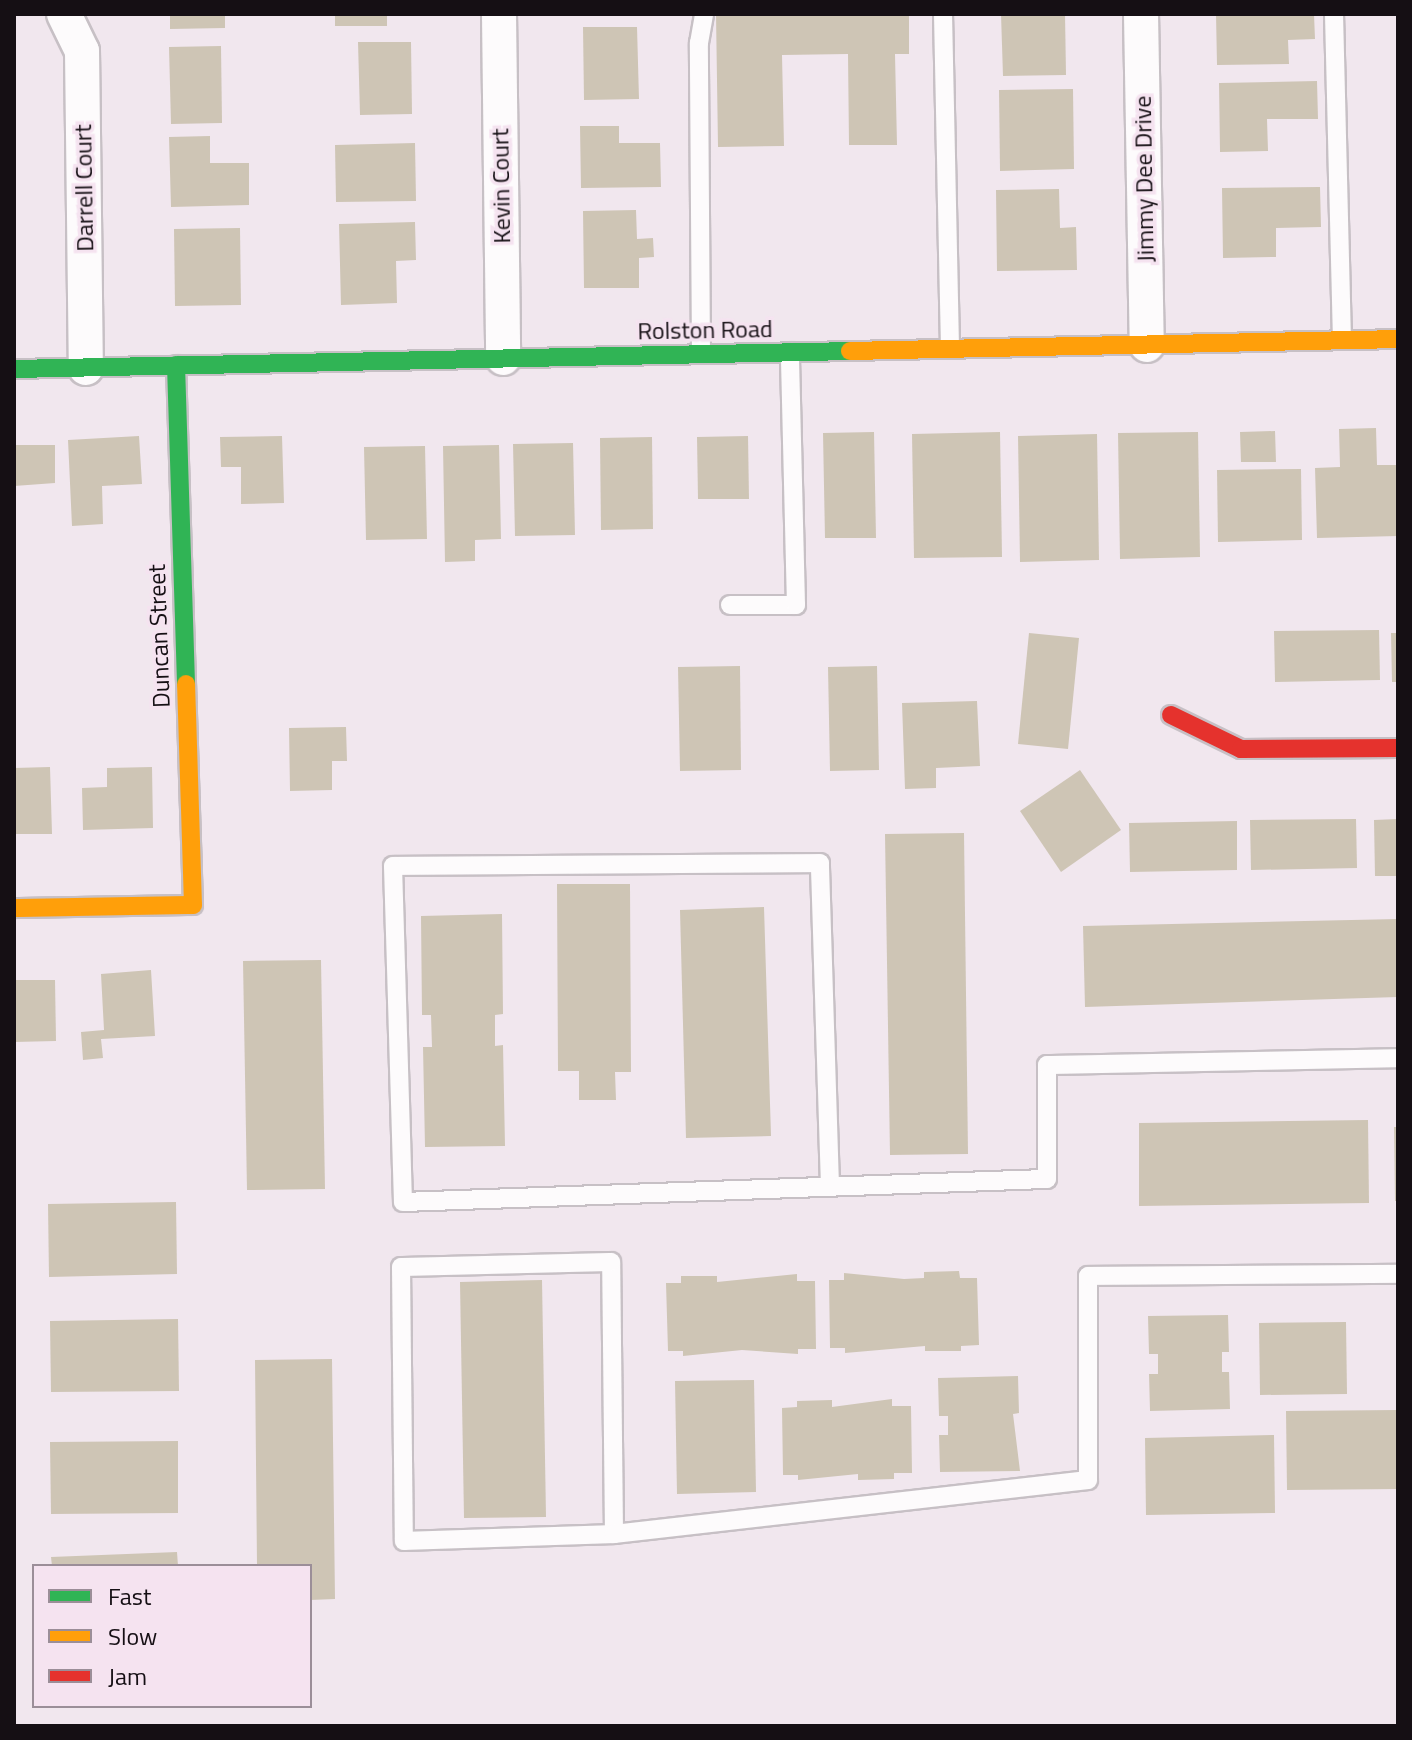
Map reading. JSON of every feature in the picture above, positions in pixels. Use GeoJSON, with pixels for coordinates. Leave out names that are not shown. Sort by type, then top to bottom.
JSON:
{"type":"FeatureCollection","features":[{"type":"Feature","properties":{"kind":"street","name":"Darrell Court"},"geometry":{"type":"LineString","coordinates":[[64,14],[82,51],[86,368]]}},
{"type":"Feature","properties":{"kind":"street","name":"Kevin Court"},"geometry":{"type":"LineString","coordinates":[[499,14],[503,358]]}},
{"type":"Feature","properties":{"kind":"street","name":"Jimmy Dee Drive"},"geometry":{"type":"LineString","coordinates":[[1141,14],[1147,345]]}},
{"type":"Feature","properties":{"kind":"street","name":"Rolston Road"},"geometry":{"type":"LineString","coordinates":[[14,369],[1398,339]]}},
{"type":"Feature","properties":{"kind":"street","name":"Duncan Street"},"geometry":{"type":"LineString","coordinates":[[14,908],[193,905],[176,365]]}},
{"type":"Feature","properties":{"kind":"street"},"geometry":{"type":"LineString","coordinates":[[1171,715],[1241,749],[1398,748]]}},
{"type":"Feature","properties":{"kind":"lane"},"geometry":{"type":"LineString","coordinates":[[701,354],[699,43],[704,14]]}},
{"type":"Feature","properties":{"kind":"lane"},"geometry":{"type":"LineString","coordinates":[[943,14],[950,349]]}},
{"type":"Feature","properties":{"kind":"lane"},"geometry":{"type":"LineString","coordinates":[[1334,14],[1342,340]]}},
{"type":"Feature","properties":{"kind":"lane"},"geometry":{"type":"LineString","coordinates":[[730,605],[796,605],[790,352]]}},
{"type":"Feature","properties":{"kind":"lane"},"geometry":{"type":"LineString","coordinates":[[830,1186],[820,863],[393,866],[403,1202],[1047,1179],[1047,1065],[1398,1058]]}},
{"type":"Feature","properties":{"kind":"lane"},"geometry":{"type":"LineString","coordinates":[[614,1534],[611,1262],[401,1267],[404,1541],[614,1534],[1088,1480],[1088,1276],[1398,1274]]}},
{"type":"Feature","properties":{"kind":"building"},"geometry":{"type":"Polygon","coordinates":[[[170,14],[225,14],[225,28],[170,29],[170,14]]]}},
{"type":"Feature","properties":{"kind":"building"},"geometry":{"type":"Polygon","coordinates":[[[335,14],[387,14],[387,26],[335,26],[335,14]]]}},
{"type":"Feature","properties":{"kind":"building"},"geometry":{"type":"Polygon","coordinates":[[[716,14],[909,14],[909,54],[895,54],[897,145],[849,145],[848,54],[782,55],[784,146],[718,147],[716,14]]]}},
{"type":"Feature","properties":{"kind":"building"},"geometry":{"type":"Polygon","coordinates":[[[1001,14],[1065,14],[1066,75],[1003,76],[1001,14]]]}},
{"type":"Feature","properties":{"kind":"building"},"geometry":{"type":"Polygon","coordinates":[[[1216,14],[1314,14],[1315,39],[1288,40],[1289,64],[1217,65],[1216,14]]]}},
{"type":"Feature","properties":{"kind":"building"},"geometry":{"type":"Polygon","coordinates":[[[583,27],[637,27],[639,99],[584,100],[583,27]]]}},
{"type":"Feature","properties":{"kind":"building"},"geometry":{"type":"Polygon","coordinates":[[[358,42],[411,42],[412,114],[360,115],[358,42]]]}},
{"type":"Feature","properties":{"kind":"building"},"geometry":{"type":"Polygon","coordinates":[[[221,46],[222,123],[171,124],[169,47],[221,46]]]}},
{"type":"Feature","properties":{"kind":"building"},"geometry":{"type":"Polygon","coordinates":[[[1317,81],[1318,119],[1267,119],[1268,151],[1220,152],[1219,83],[1317,81]]]}},
{"type":"Feature","properties":{"kind":"building"},"geometry":{"type":"Polygon","coordinates":[[[1073,89],[1074,169],[1000,171],[999,90],[1073,89]]]}},
{"type":"Feature","properties":{"kind":"building"},"geometry":{"type":"Polygon","coordinates":[[[580,126],[619,126],[619,143],[660,143],[661,187],[581,188],[580,126]]]}},
{"type":"Feature","properties":{"kind":"building"},"geometry":{"type":"Polygon","coordinates":[[[210,136],[210,163],[249,163],[249,205],[171,207],[169,137],[210,136]]]}},
{"type":"Feature","properties":{"kind":"building"},"geometry":{"type":"Polygon","coordinates":[[[415,143],[416,201],[336,202],[335,145],[415,143]]]}},
{"type":"Feature","properties":{"kind":"building"},"geometry":{"type":"Polygon","coordinates":[[[1320,187],[1321,227],[1276,228],[1276,257],[1223,258],[1222,188],[1320,187]]]}},
{"type":"Feature","properties":{"kind":"building"},"geometry":{"type":"Polygon","coordinates":[[[1059,189],[1060,228],[1076,227],[1077,270],[997,271],[996,190],[1059,189]]]}},
{"type":"Feature","properties":{"kind":"building"},"geometry":{"type":"Polygon","coordinates":[[[636,210],[637,239],[653,238],[654,257],[639,258],[639,288],[584,288],[583,211],[636,210]]]}},
{"type":"Feature","properties":{"kind":"building"},"geometry":{"type":"Polygon","coordinates":[[[415,222],[416,260],[396,261],[397,303],[341,305],[339,224],[415,222]]]}},
{"type":"Feature","properties":{"kind":"building"},"geometry":{"type":"Polygon","coordinates":[[[240,228],[241,305],[175,306],[174,229],[240,228]]]}},
{"type":"Feature","properties":{"kind":"building"},"geometry":{"type":"Polygon","coordinates":[[[1376,428],[1377,465],[1398,465],[1398,536],[1317,538],[1315,468],[1340,467],[1339,429],[1376,428]]]}},
{"type":"Feature","properties":{"kind":"building"},"geometry":{"type":"Polygon","coordinates":[[[1275,431],[1276,462],[1241,462],[1240,432],[1275,431]]]}},
{"type":"Feature","properties":{"kind":"building"},"geometry":{"type":"Polygon","coordinates":[[[874,432],[876,538],[825,538],[823,433],[874,432]]]}},
{"type":"Feature","properties":{"kind":"building"},"geometry":{"type":"Polygon","coordinates":[[[1000,432],[1002,557],[914,558],[912,434],[1000,432]]]}},
{"type":"Feature","properties":{"kind":"building"},"geometry":{"type":"Polygon","coordinates":[[[1198,432],[1200,557],[1120,559],[1118,433],[1198,432]]]}},
{"type":"Feature","properties":{"kind":"building"},"geometry":{"type":"Polygon","coordinates":[[[1097,434],[1099,560],[1020,562],[1018,436],[1097,434]]]}},
{"type":"Feature","properties":{"kind":"building"},"geometry":{"type":"Polygon","coordinates":[[[139,436],[142,484],[102,486],[103,524],[72,526],[68,440],[139,436]]]}},
{"type":"Feature","properties":{"kind":"building"},"geometry":{"type":"Polygon","coordinates":[[[282,436],[284,503],[241,504],[241,467],[221,467],[220,437],[282,436]]]}},
{"type":"Feature","properties":{"kind":"building"},"geometry":{"type":"Polygon","coordinates":[[[748,436],[749,499],[698,499],[697,437],[748,436]]]}},
{"type":"Feature","properties":{"kind":"building"},"geometry":{"type":"Polygon","coordinates":[[[652,437],[653,529],[601,530],[600,438],[652,437]]]}},
{"type":"Feature","properties":{"kind":"building"},"geometry":{"type":"Polygon","coordinates":[[[573,443],[575,535],[515,536],[513,444],[573,443]]]}},
{"type":"Feature","properties":{"kind":"building"},"geometry":{"type":"Polygon","coordinates":[[[14,445],[55,445],[55,483],[14,486],[14,445]]]}},
{"type":"Feature","properties":{"kind":"building"},"geometry":{"type":"Polygon","coordinates":[[[499,445],[501,539],[475,540],[475,561],[445,562],[443,446],[499,445]]]}},
{"type":"Feature","properties":{"kind":"building"},"geometry":{"type":"Polygon","coordinates":[[[425,446],[427,539],[366,540],[364,447],[425,446]]]}},
{"type":"Feature","properties":{"kind":"building"},"geometry":{"type":"Polygon","coordinates":[[[1301,469],[1302,540],[1218,542],[1217,470],[1301,469]]]}},
{"type":"Feature","properties":{"kind":"building"},"geometry":{"type":"Polygon","coordinates":[[[1379,630],[1380,680],[1275,682],[1274,631],[1379,630]]]}},
{"type":"Feature","properties":{"kind":"building"},"geometry":{"type":"Polygon","coordinates":[[[1029,633],[1079,638],[1068,749],[1018,744],[1029,633]]]}},
{"type":"Feature","properties":{"kind":"building"},"geometry":{"type":"Polygon","coordinates":[[[1391,633],[1398,633],[1398,682],[1392,682],[1391,633]]]}},
{"type":"Feature","properties":{"kind":"building"},"geometry":{"type":"Polygon","coordinates":[[[740,666],[741,770],[680,771],[678,667],[740,666]]]}},
{"type":"Feature","properties":{"kind":"building"},"geometry":{"type":"Polygon","coordinates":[[[877,666],[879,770],[830,771],[828,667],[877,666]]]}},
{"type":"Feature","properties":{"kind":"building"},"geometry":{"type":"Polygon","coordinates":[[[977,701],[980,766],[936,768],[936,788],[905,789],[902,703],[977,701]]]}},
{"type":"Feature","properties":{"kind":"building"},"geometry":{"type":"Polygon","coordinates":[[[346,727],[347,761],[332,761],[332,790],[290,791],[289,728],[346,727]]]}},
{"type":"Feature","properties":{"kind":"building"},"geometry":{"type":"Polygon","coordinates":[[[50,767],[52,834],[14,834],[14,768],[50,767]]]}},
{"type":"Feature","properties":{"kind":"building"},"geometry":{"type":"Polygon","coordinates":[[[152,767],[153,828],[83,830],[82,788],[107,787],[107,768],[152,767]]]}},
{"type":"Feature","properties":{"kind":"building"},"geometry":{"type":"Polygon","coordinates":[[[1080,770],[1121,830],[1061,872],[1020,811],[1080,770]]]}},
{"type":"Feature","properties":{"kind":"building"},"geometry":{"type":"Polygon","coordinates":[[[1356,819],[1357,868],[1251,870],[1250,820],[1356,819]]]}},
{"type":"Feature","properties":{"kind":"building"},"geometry":{"type":"Polygon","coordinates":[[[1398,819],[1398,876],[1375,876],[1374,820],[1398,819]]]}},
{"type":"Feature","properties":{"kind":"building"},"geometry":{"type":"Polygon","coordinates":[[[1237,821],[1237,870],[1130,872],[1129,823],[1237,821]]]}},
{"type":"Feature","properties":{"kind":"building"},"geometry":{"type":"Polygon","coordinates":[[[964,833],[968,1154],[890,1155],[885,834],[964,833]]]}},
{"type":"Feature","properties":{"kind":"building"},"geometry":{"type":"Polygon","coordinates":[[[557,884],[630,884],[631,1072],[615,1072],[616,1100],[579,1100],[579,1071],[558,1071],[557,884]]]}},
{"type":"Feature","properties":{"kind":"building"},"geometry":{"type":"Polygon","coordinates":[[[764,907],[771,1136],[686,1138],[680,910],[764,907]]]}},
{"type":"Feature","properties":{"kind":"building"},"geometry":{"type":"Polygon","coordinates":[[[502,914],[503,1014],[495,1015],[495,1046],[503,1045],[505,1146],[425,1147],[423,1047],[432,1047],[431,1015],[422,1015],[421,916],[502,914]]]}},
{"type":"Feature","properties":{"kind":"building"},"geometry":{"type":"Polygon","coordinates":[[[1398,919],[1398,997],[1085,1007],[1083,926],[1398,919]]]}},
{"type":"Feature","properties":{"kind":"building"},"geometry":{"type":"Polygon","coordinates":[[[321,960],[325,1189],[247,1190],[243,961],[321,960]]]}},
{"type":"Feature","properties":{"kind":"building"},"geometry":{"type":"Polygon","coordinates":[[[151,970],[155,1036],[101,1039],[103,1058],[83,1060],[81,1032],[104,1030],[101,974],[151,970]]]}},
{"type":"Feature","properties":{"kind":"building"},"geometry":{"type":"Polygon","coordinates":[[[14,980],[55,980],[56,1041],[14,1042],[14,980]]]}},
{"type":"Feature","properties":{"kind":"building"},"geometry":{"type":"Polygon","coordinates":[[[1368,1120],[1369,1203],[1139,1206],[1139,1123],[1368,1120]]]}},
{"type":"Feature","properties":{"kind":"building"},"geometry":{"type":"Polygon","coordinates":[[[1394,1127],[1398,1127],[1398,1201],[1395,1201],[1394,1127]]]}},
{"type":"Feature","properties":{"kind":"building"},"geometry":{"type":"Polygon","coordinates":[[[176,1202],[177,1274],[49,1277],[48,1204],[176,1202]]]}},
{"type":"Feature","properties":{"kind":"building"},"geometry":{"type":"Polygon","coordinates":[[[959,1271],[960,1278],[977,1278],[979,1345],[961,1346],[961,1351],[925,1351],[925,1346],[845,1353],[845,1348],[830,1348],[829,1280],[844,1280],[844,1273],[904,1279],[924,1278],[924,1272],[959,1271]]]}},
{"type":"Feature","properties":{"kind":"building"},"geometry":{"type":"Polygon","coordinates":[[[797,1274],[797,1281],[815,1281],[816,1349],[798,1349],[798,1354],[742,1350],[683,1356],[683,1351],[668,1351],[666,1283],[681,1283],[681,1276],[717,1276],[717,1282],[797,1274]]]}},
{"type":"Feature","properties":{"kind":"building"},"geometry":{"type":"Polygon","coordinates":[[[542,1280],[546,1517],[464,1518],[460,1282],[542,1280]]]}},
{"type":"Feature","properties":{"kind":"building"},"geometry":{"type":"Polygon","coordinates":[[[1228,1315],[1229,1352],[1222,1352],[1222,1372],[1229,1372],[1230,1409],[1150,1411],[1149,1374],[1158,1374],[1158,1354],[1149,1354],[1148,1316],[1228,1315]]]}},
{"type":"Feature","properties":{"kind":"building"},"geometry":{"type":"Polygon","coordinates":[[[178,1319],[179,1391],[51,1392],[50,1321],[178,1319]]]}},
{"type":"Feature","properties":{"kind":"building"},"geometry":{"type":"Polygon","coordinates":[[[1346,1322],[1347,1394],[1260,1395],[1259,1323],[1346,1322]]]}},
{"type":"Feature","properties":{"kind":"building"},"geometry":{"type":"Polygon","coordinates":[[[332,1359],[335,1599],[312,1600],[312,1564],[257,1564],[255,1360],[332,1359]]]}},
{"type":"Feature","properties":{"kind":"building"},"geometry":{"type":"Polygon","coordinates":[[[1018,1376],[1019,1413],[1013,1414],[1020,1471],[940,1472],[939,1435],[948,1435],[948,1416],[939,1416],[938,1378],[1018,1376]]]}},
{"type":"Feature","properties":{"kind":"building"},"geometry":{"type":"Polygon","coordinates":[[[754,1380],[756,1492],[677,1494],[675,1381],[754,1380]]]}},
{"type":"Feature","properties":{"kind":"building"},"geometry":{"type":"Polygon","coordinates":[[[892,1399],[892,1406],[911,1406],[912,1473],[894,1473],[894,1479],[858,1480],[858,1474],[798,1480],[798,1475],[783,1475],[782,1408],[797,1407],[797,1401],[832,1400],[832,1407],[892,1399]]]}},
{"type":"Feature","properties":{"kind":"building"},"geometry":{"type":"Polygon","coordinates":[[[1398,1410],[1398,1489],[1287,1490],[1286,1411],[1398,1410]]]}},
{"type":"Feature","properties":{"kind":"building"},"geometry":{"type":"Polygon","coordinates":[[[1274,1435],[1275,1513],[1146,1515],[1145,1438],[1274,1435]]]}},
{"type":"Feature","properties":{"kind":"building"},"geometry":{"type":"Polygon","coordinates":[[[178,1441],[178,1513],[51,1514],[50,1442],[178,1441]]]}},
{"type":"Feature","properties":{"kind":"building"},"geometry":{"type":"Polygon","coordinates":[[[177,1552],[178,1564],[52,1564],[51,1557],[177,1552]]]}},
{"type":"Feature","properties":{"kind":"traffic: fast"},"geometry":{"type":"LineString","coordinates":[[14,369],[850,351]]}},
{"type":"Feature","properties":{"kind":"traffic: fast"},"geometry":{"type":"LineString","coordinates":[[176,365],[186,684]]}},
{"type":"Feature","properties":{"kind":"traffic: slow"},"geometry":{"type":"LineString","coordinates":[[850,351],[1398,339]]}},
{"type":"Feature","properties":{"kind":"traffic: slow"},"geometry":{"type":"LineString","coordinates":[[14,908],[193,905],[186,684]]}},
{"type":"Feature","properties":{"kind":"traffic: jam"},"geometry":{"type":"LineString","coordinates":[[1171,715],[1241,749],[1398,748]]}}]}
